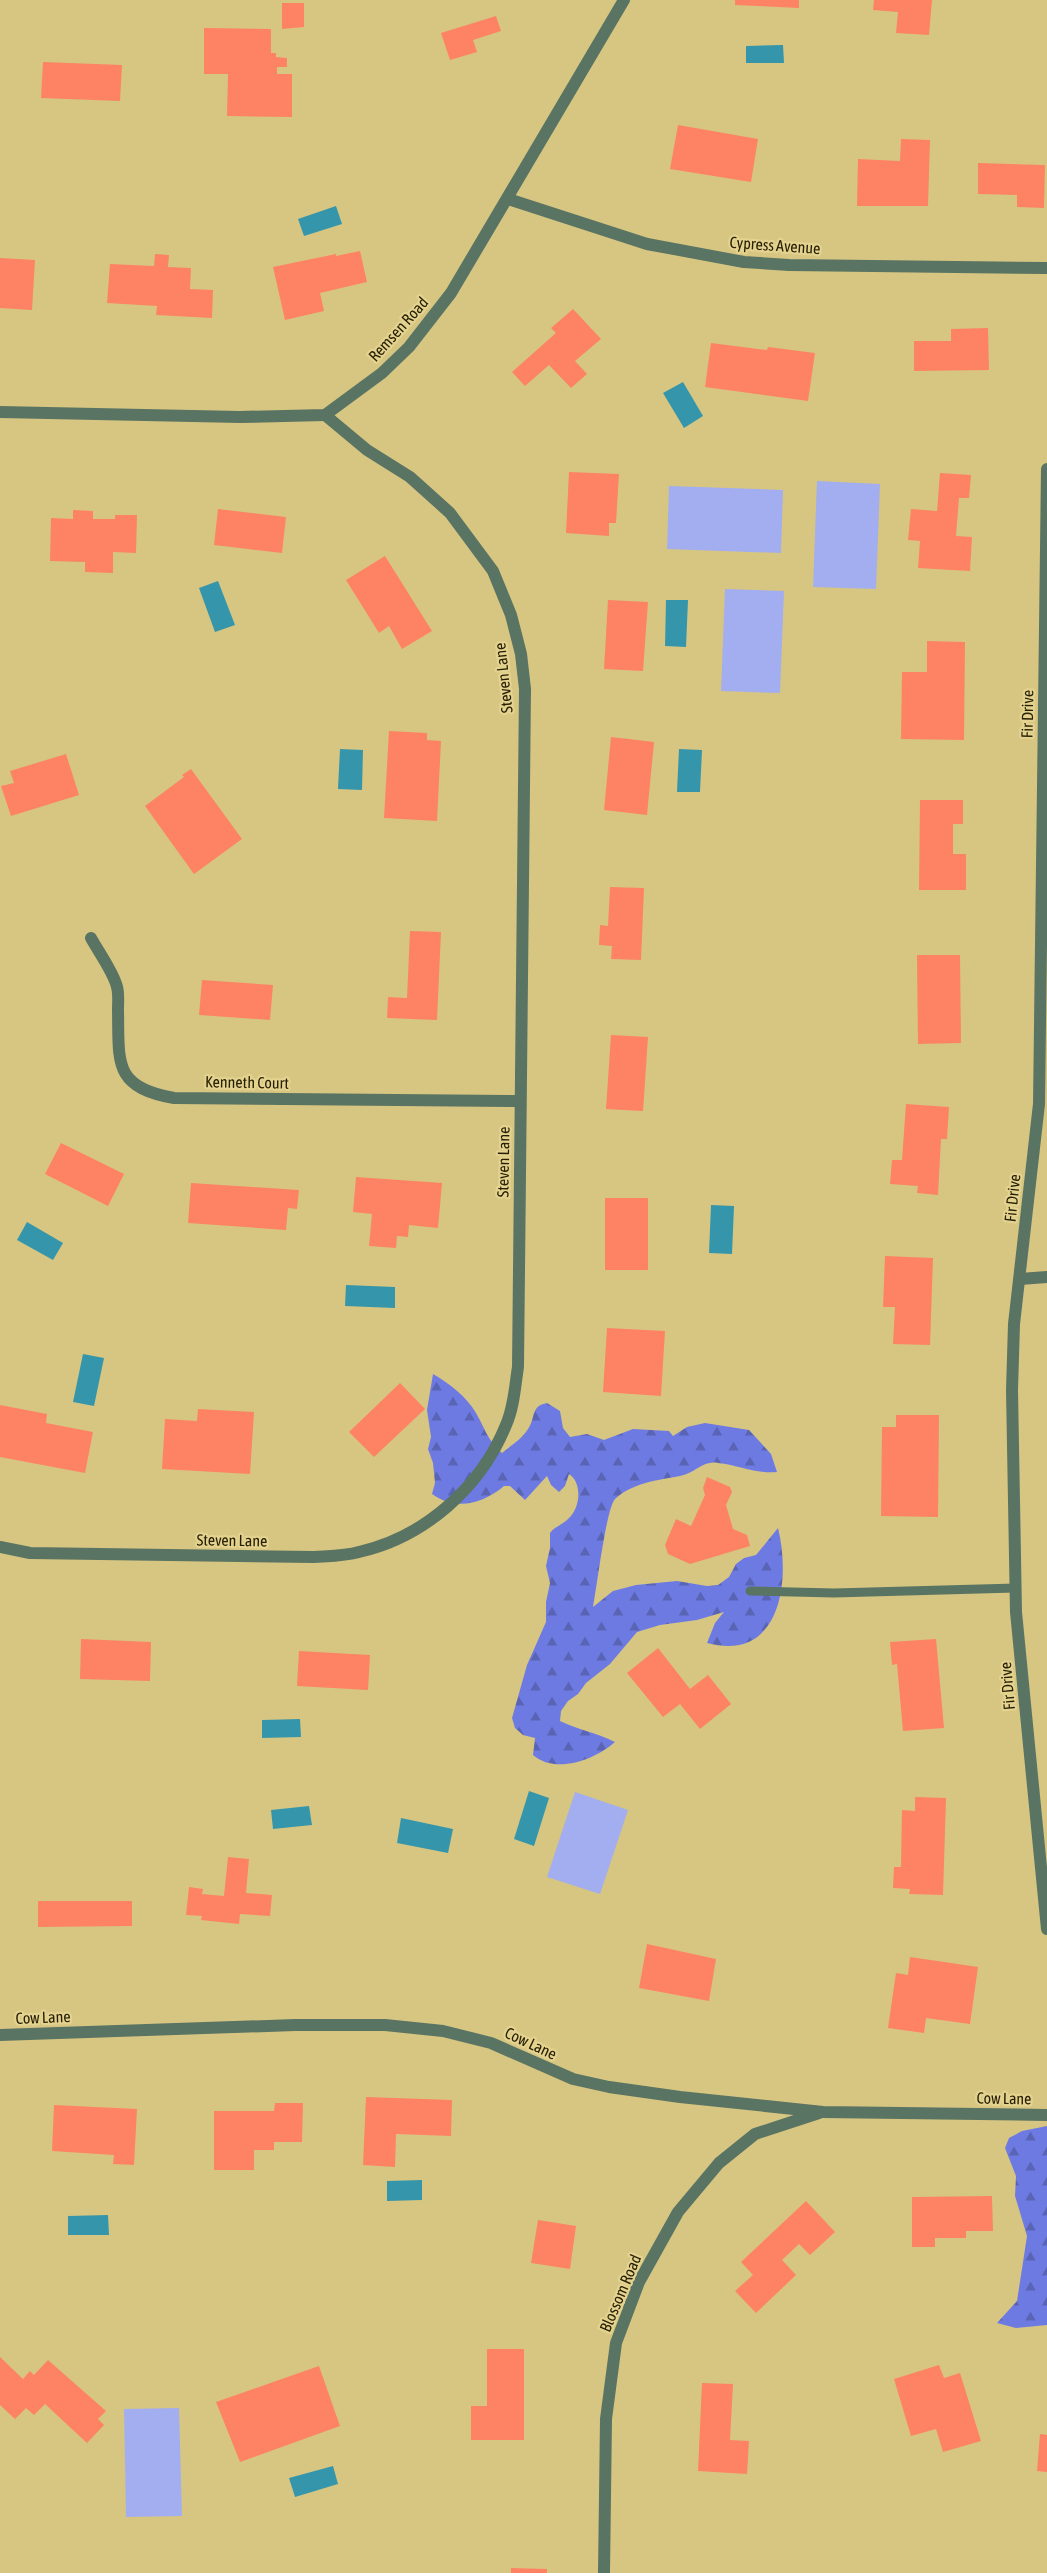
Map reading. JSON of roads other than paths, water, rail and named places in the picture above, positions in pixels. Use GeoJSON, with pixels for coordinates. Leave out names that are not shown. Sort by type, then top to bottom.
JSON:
{"type":"FeatureCollection","features":[{"type":"Feature","properties":{"kind":"street","name":"Remsen Road"},"geometry":{"type":"LineString","coordinates":[[325,415],[382,373],[409,346],[451,293],[624,0]]}},
{"type":"Feature","properties":{"kind":"street","name":"Cypress Avenue"},"geometry":{"type":"LineString","coordinates":[[508,199],[647,244],[744,262],[789,265],[1047,268]]}},
{"type":"Feature","properties":{"kind":"street"},"geometry":{"type":"LineString","coordinates":[[0,412],[240,417],[325,415]]}},
{"type":"Feature","properties":{"kind":"street","name":"Steven Lane"},"geometry":{"type":"LineString","coordinates":[[0,1547],[30,1553],[314,1557],[359,1552],[407,1535],[448,1507],[468,1487],[489,1460],[507,1425],[518,1367],[525,689],[520,654],[511,615],[493,571],[450,513],[410,477],[367,450],[325,415]]}},
{"type":"Feature","properties":{"kind":"street","name":"Fir Drive"},"geometry":{"type":"LineString","coordinates":[[1047,469],[1039,1104],[1014,1324],[1012,1390],[1016,1588],[1047,1929]]}},
{"type":"Feature","properties":{"kind":"street","name":"Kenneth Court"},"geometry":{"type":"LineString","coordinates":[[91,938],[117,987],[119,1059],[126,1077],[150,1094],[174,1098],[520,1101]]}},
{"type":"Feature","properties":{"kind":"street"},"geometry":{"type":"LineString","coordinates":[[1020,1279],[1047,1277]]}},
{"type":"Feature","properties":{"kind":"street","name":"Cow Lane"},"geometry":{"type":"LineString","coordinates":[[0,2035],[295,2025],[385,2025],[443,2031],[491,2043],[573,2079],[609,2087],[823,2112],[1047,2115]]}},
{"type":"Feature","properties":{"kind":"street","name":"Blossom Road"},"geometry":{"type":"LineString","coordinates":[[604,2573],[606,2419],[616,2343],[639,2282],[678,2212],[719,2163],[755,2134],[823,2112]]}},
{"type":"Feature","properties":{"kind":"lane"},"geometry":{"type":"LineString","coordinates":[[750,1591],[834,1593],[1016,1588]]}}]}
